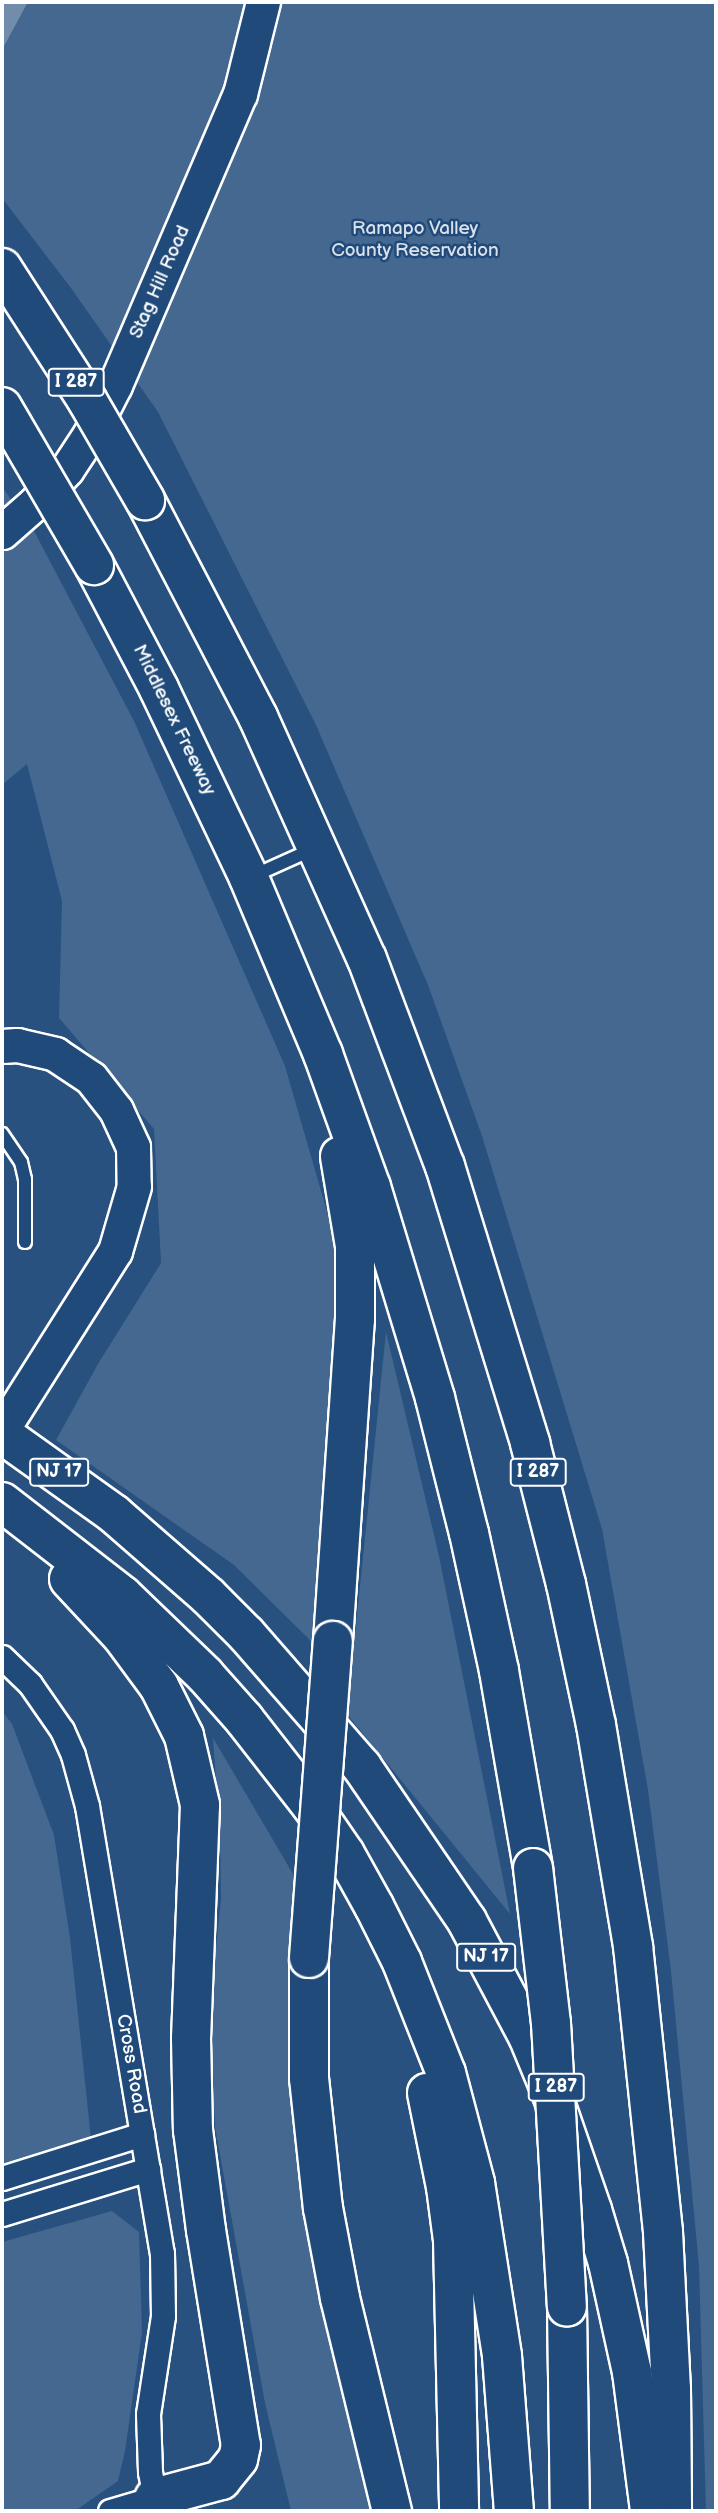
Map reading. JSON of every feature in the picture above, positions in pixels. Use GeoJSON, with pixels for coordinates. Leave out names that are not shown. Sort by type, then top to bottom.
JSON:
{"type":"FeatureCollection","features":[{"type":"Feature","properties":{"kind":"highway","name":"I 287"},"geometry":{"type":"LineString","coordinates":[[2,268],[87,400],[145,500],[258,717],[319,846],[394,1026],[467,1233],[530,1443],[582,1656],[624,1887],[650,2085],[668,2312],[672,2511]]}},
{"type":"Feature","properties":{"kind":"highway","name":"Middlesex Freeway"},"geometry":{"type":"LineString","coordinates":[[2,407],[94,565],[165,701],[249,878]]}},
{"type":"Feature","properties":{"kind":"highway","name":"I 287"},"geometry":{"type":"LineString","coordinates":[[249,878],[347,1118],[416,1332],[452,1463],[512,1738],[533,1868],[551,2023],[567,2307],[570,2511]]}},
{"type":"Feature","properties":{"kind":"highway"},"geometry":{"type":"LineString","coordinates":[[249,878],[335,1138],[345,1176],[355,1246],[353,1358],[309,1958],[309,2078],[323,2208],[340,2298],[392,2511]]}},
{"type":"Feature","properties":{"kind":"highway","name":"NJ 17"},"geometry":{"type":"LineString","coordinates":[[8,1422],[199,1587],[247,1635],[362,1767],[467,1921],[528,2036],[552,2094],[592,2210],[611,2276],[632,2372],[650,2511]]}},
{"type":"Feature","properties":{"kind":"highway","name":"NJ 17"},"geometry":{"type":"LineString","coordinates":[[2,1502],[123,1596],[168,1637],[244,1719],[280,1762],[345,1854],[402,1962],[446,2073],[462,2128],[487,2243],[502,2356],[514,2511]]}},
{"type":"Feature","properties":{"kind":"highway"},"geometry":{"type":"LineString","coordinates":[[2,1519],[95,1605],[144,1662],[173,1711],[197,1782],[200,1816],[191,2038],[193,2130],[205,2230],[241,2445],[238,2459],[221,2480],[156,2505]]}},
{"type":"Feature","properties":{"kind":"highway"},"geometry":{"type":"LineString","coordinates":[[244,1719],[302,1811],[359,1912],[388,1978],[423,2078],[436,2132],[453,2240],[459,2511]]}},
{"type":"Feature","properties":{"kind":"street","name":"Stag Hill Road"},"geometry":{"type":"LineString","coordinates":[[2,532],[34,504],[66,469],[90,434],[115,385],[240,94],[263,2]]}},
{"type":"Feature","properties":{"kind":"street"},"geometry":{"type":"LineString","coordinates":[[2,1046],[16,1045],[55,1054],[91,1078],[116,1110],[133,1147],[134,1186],[115,1251],[8,1422]]}},
{"type":"Feature","properties":{"kind":"street","name":"Cross Road"},"geometry":{"type":"LineString","coordinates":[[2,1657],[49,1707],[68,1743],[82,1781],[148,2169],[165,2287],[159,2348],[148,2414],[150,2472],[156,2505]]}},
{"type":"Feature","properties":{"kind":"street"},"geometry":{"type":"LineString","coordinates":[[2,2178],[142,2134]]}},
{"type":"Feature","properties":{"kind":"street"},"geometry":{"type":"LineString","coordinates":[[2,2214],[148,2169]]}},
{"type":"Feature","properties":{"kind":"street"},"geometry":{"type":"LineString","coordinates":[[110,2511],[156,2505]]}},
{"type":"Feature","properties":{"kind":"lane"},"geometry":{"type":"LineString","coordinates":[[249,878],[319,846]]}},
{"type":"Feature","properties":{"kind":"lane"},"geometry":{"type":"LineString","coordinates":[[2,1134],[21,1162],[25,1179],[24,1242]]}},
{"type":"Feature","properties":{"kind":"green space","name":"Ramapo Valley County Reservation"},"geometry":{"type":"Polygon","coordinates":[[[28,2],[716,2],[716,2511],[706,2511],[699,2266],[671,1971],[648,1790],[602,1529],[482,1136],[428,985],[316,725],[158,412],[71,288],[2,198],[2,50],[28,2]]]}},
{"type":"Feature","properties":{"kind":"green space"},"geometry":{"type":"Polygon","coordinates":[[[2,487],[34,531],[134,721],[285,1066],[334,1236],[341,1342],[315,1645],[234,1565],[56,1440],[98,1364],[161,1263],[154,1129],[59,1018],[62,901],[27,764],[2,785],[2,487]]]}},
{"type":"Feature","properties":{"kind":"green space"},"geometry":{"type":"Polygon","coordinates":[[[386,1332],[439,1556],[510,1914],[347,1714],[386,1332]]]}},
{"type":"Feature","properties":{"kind":"green space"},"geometry":{"type":"Polygon","coordinates":[[[2,1711],[12,1724],[54,1835],[70,1938],[91,2139],[2,2167],[2,1711]]]}},
{"type":"Feature","properties":{"kind":"green space"},"geometry":{"type":"Polygon","coordinates":[[[213,1738],[296,1879],[288,2085],[350,2403],[376,2511],[291,2511],[265,2403],[215,2127],[210,2006],[221,1899],[220,1836],[213,1738]]]}},
{"type":"Feature","properties":{"kind":"green space"},"geometry":{"type":"Polygon","coordinates":[[[112,2211],[139,2232],[142,2332],[125,2451],[118,2481],[75,2511],[2,2511],[2,2242],[112,2211]]]}},
{"type":"Feature","properties":{"kind":"shaded area"},"geometry":{"type":"Polygon","coordinates":[[[2,2],[28,2],[2,50],[2,2]]]}}]}
